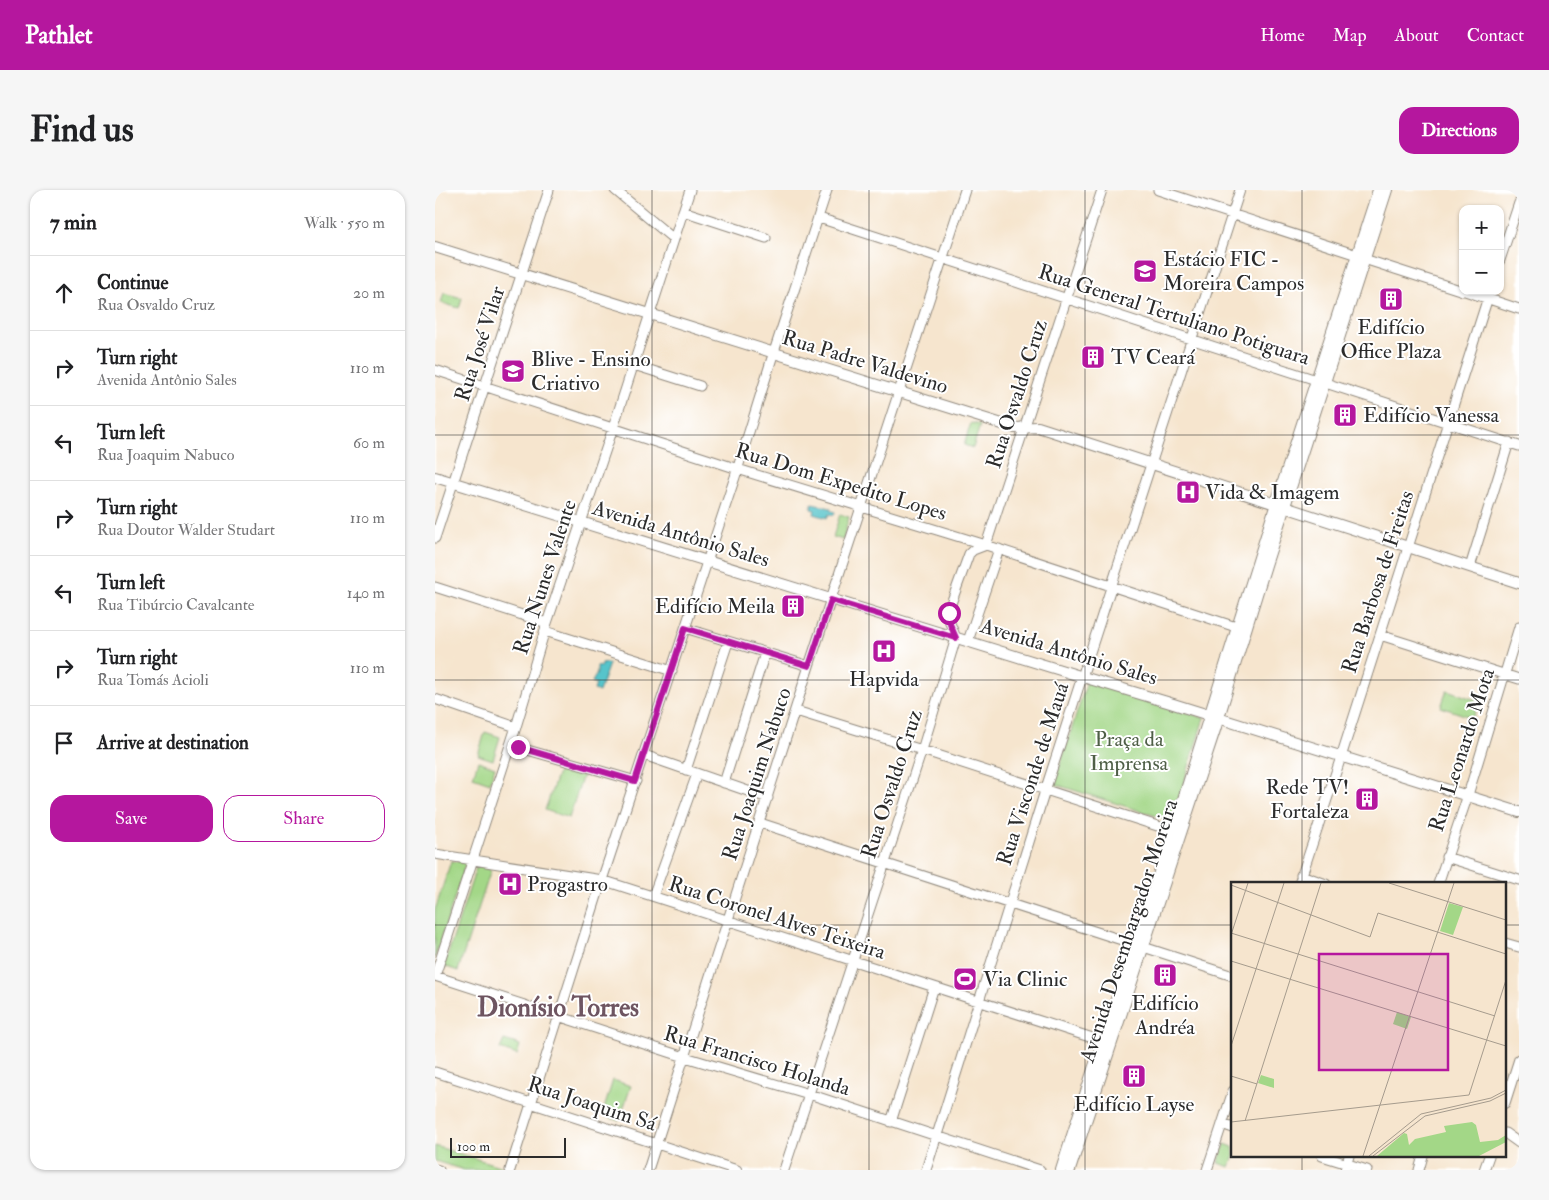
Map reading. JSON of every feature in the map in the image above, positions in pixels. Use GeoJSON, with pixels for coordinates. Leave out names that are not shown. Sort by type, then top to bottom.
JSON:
{"type":"FeatureCollection","features":[{"type":"Feature","properties":{"kind":"main road","name":"Avenida Desembargador Moreira"},"geometry":{"type":"LineString","coordinates":[[1361,257],[1377,190]]}},
{"type":"Feature","properties":{"kind":"main road","name":"Avenida Desembargador Moreira"},"geometry":{"type":"LineString","coordinates":[[1061,1170],[1102,1041],[1139,945],[1361,257],[1387,190]]}},
{"type":"Feature","properties":{"kind":"main road","name":"Rua Padre Valdevino"},"geometry":{"type":"LineString","coordinates":[[435,247],[1015,428],[1038,427],[1519,583]]}},
{"type":"Feature","properties":{"kind":"main road","name":"Avenida Antônio Sales"},"geometry":{"type":"LineString","coordinates":[[435,477],[706,562],[1214,716],[1519,812]]}},
{"type":"Feature","properties":{"kind":"main road","name":"Avenida Desembargador Moreira"},"geometry":{"type":"LineString","coordinates":[[1070,1170],[1173,831],[1214,716],[1236,627],[1280,505]]}},
{"type":"Feature","properties":{"kind":"street","name":"Rua José Vilar"},"geometry":{"type":"LineString","coordinates":[[435,538],[549,190]]}},
{"type":"Feature","properties":{"kind":"street"},"geometry":{"type":"LineString","coordinates":[[615,190],[674,238]]}},
{"type":"Feature","properties":{"kind":"street","name":"Rua Nunes Valente"},"geometry":{"type":"LineString","coordinates":[[435,976],[511,744],[580,522],[651,314],[690,190]]}},
{"type":"Feature","properties":{"kind":"street"},"geometry":{"type":"LineString","coordinates":[[510,1170],[533,1103],[602,880],[738,469],[827,190]]}},
{"type":"Feature","properties":{"kind":"street","name":"Rua Joaquim Nabuco"},"geometry":{"type":"LineString","coordinates":[[648,1170],[809,666],[965,190]]}},
{"type":"Feature","properties":{"kind":"street","name":"Rua Osvaldo Cruz"},"geometry":{"type":"LineString","coordinates":[[986,545],[1102,190]]}},
{"type":"Feature","properties":{"kind":"street"},"geometry":{"type":"LineString","coordinates":[[1158,190],[1459,289]]}},
{"type":"Feature","properties":{"kind":"street","name":"Rua Visconde de Mauá"},"geometry":{"type":"LineString","coordinates":[[926,1170],[1045,791],[1113,587],[1151,463],[1240,190]]}},
{"type":"Feature","properties":{"kind":"street"},"geometry":{"type":"LineString","coordinates":[[1503,250],[1519,203]]}},
{"type":"Feature","properties":{"kind":"street"},"geometry":{"type":"LineString","coordinates":[[683,211],[766,238]]}},
{"type":"Feature","properties":{"kind":"street","name":"Rua General Tertuliano Potiguara"},"geometry":{"type":"LineString","coordinates":[[819,218],[1519,446]]}},
{"type":"Feature","properties":{"kind":"street"},"geometry":{"type":"LineString","coordinates":[[1489,295],[1519,308]]}},
{"type":"Feature","properties":{"kind":"street","name":"Rua Barbosa de Freitas"},"geometry":{"type":"LineString","coordinates":[[1300,880],[1489,295]]}},
{"type":"Feature","properties":{"kind":"street"},"geometry":{"type":"LineString","coordinates":[[634,364],[700,386]]}},
{"type":"Feature","properties":{"kind":"street","name":"Rua Dom Expedito Lopes"},"geometry":{"type":"LineString","coordinates":[[435,370],[738,469],[999,549],[1236,627]]}},
{"type":"Feature","properties":{"kind":"street"},"geometry":{"type":"LineString","coordinates":[[1470,567],[1509,442]]}},
{"type":"Feature","properties":{"kind":"street"},"geometry":{"type":"LineString","coordinates":[[956,638],[950,624],[949,609],[969,554],[973,550],[986,545]]}},
{"type":"Feature","properties":{"kind":"street"},"geometry":{"type":"LineString","coordinates":[[968,642],[999,549]]}},
{"type":"Feature","properties":{"kind":"street"},"geometry":{"type":"LineString","coordinates":[[435,587],[672,671]]}},
{"type":"Feature","properties":{"kind":"street"},"geometry":{"type":"LineString","coordinates":[[685,628],[809,666]]}},
{"type":"Feature","properties":{"kind":"street","name":"Rua Leonardo Mota"},"geometry":{"type":"LineString","coordinates":[[1439,882],[1468,795],[1519,628]]}},
{"type":"Feature","properties":{"kind":"street"},"geometry":{"type":"LineString","coordinates":[[1380,635],[1519,679]]}},
{"type":"Feature","properties":{"kind":"street","name":"Rua Osvaldo Cruz"},"geometry":{"type":"LineString","coordinates":[[784,1170],[922,750],[956,638]]}},
{"type":"Feature","properties":{"kind":"street"},"geometry":{"type":"LineString","coordinates":[[686,770],[728,642]]}},
{"type":"Feature","properties":{"kind":"street"},"geometry":{"type":"LineString","coordinates":[[724,783],[765,653]]}},
{"type":"Feature","properties":{"kind":"street"},"geometry":{"type":"LineString","coordinates":[[435,699],[516,727]]}},
{"type":"Feature","properties":{"kind":"street"},"geometry":{"type":"LineString","coordinates":[[796,711],[1173,831]]}},
{"type":"Feature","properties":{"kind":"street"},"geometry":{"type":"LineString","coordinates":[[511,744],[635,781]]}},
{"type":"Feature","properties":{"kind":"street"},"geometry":{"type":"LineString","coordinates":[[644,755],[768,798]]}},
{"type":"Feature","properties":{"kind":"street"},"geometry":{"type":"LineString","coordinates":[[653,896],[697,774]]}},
{"type":"Feature","properties":{"kind":"street"},"geometry":{"type":"LineString","coordinates":[[760,823],[1231,975]]}},
{"type":"Feature","properties":{"kind":"street","name":"Rua Coronel Alves Teixeira"},"geometry":{"type":"LineString","coordinates":[[435,854],[602,880],[1102,1041]]}},
{"type":"Feature","properties":{"kind":"street"},"geometry":{"type":"LineString","coordinates":[[1447,857],[1519,880]]}},
{"type":"Feature","properties":{"kind":"street"},"geometry":{"type":"LineString","coordinates":[[1300,880],[1314,882]]}},
{"type":"Feature","properties":{"kind":"street","name":"Rua Francisco Holanda"},"geometry":{"type":"LineString","coordinates":[[435,976],[685,1057],[809,1094],[1040,1170]]}},
{"type":"Feature","properties":{"kind":"street"},"geometry":{"type":"LineString","coordinates":[[891,1122],[934,987]]}},
{"type":"Feature","properties":{"kind":"street"},"geometry":{"type":"LineString","coordinates":[[1507,1097],[1519,1059]]}},
{"type":"Feature","properties":{"kind":"street","name":"Rua Joaquim Sá"},"geometry":{"type":"LineString","coordinates":[[435,1072],[737,1170]]}},
{"type":"Feature","properties":{"kind":"street"},"geometry":{"type":"LineString","coordinates":[[1207,1170],[1231,1098]]}},
{"type":"Feature","properties":{"kind":"street"},"geometry":{"type":"LineString","coordinates":[[1222,1124],[1231,1127]]}},
{"type":"Feature","properties":{"kind":"street"},"geometry":{"type":"LineString","coordinates":[[1507,1134],[1519,1143]]}},
{"type":"Feature","properties":{"kind":"street"},"geometry":{"type":"LineString","coordinates":[[1328,1158],[1367,1170]]}},
{"type":"Feature","properties":{"kind":"street"},"geometry":{"type":"LineString","coordinates":[[1484,1170],[1488,1158]]}},
{"type":"Feature","properties":{"kind":"street"},"geometry":{"type":"LineString","coordinates":[[435,1169],[439,1170]]}},
{"type":"Feature","properties":{"kind":"green space"},"geometry":{"type":"Polygon","coordinates":[[[444,293],[462,298],[459,308],[441,303],[444,293]]]}},
{"type":"Feature","properties":{"kind":"green space"},"geometry":{"type":"Polygon","coordinates":[[[971,423],[980,425],[973,448],[964,445],[971,423]]]}},
{"type":"Feature","properties":{"kind":"green space"},"geometry":{"type":"Polygon","coordinates":[[[840,514],[849,517],[843,540],[833,537],[840,514]]]}},
{"type":"Feature","properties":{"kind":"green space","name":"Praça da Imprensa"},"geometry":{"type":"Polygon","coordinates":[[[1087,681],[1204,718],[1172,821],[1054,784],[1087,681]]]}},
{"type":"Feature","properties":{"kind":"green space"},"geometry":{"type":"Polygon","coordinates":[[[1447,690],[1479,701],[1473,718],[1441,707],[1447,690]]]}},
{"type":"Feature","properties":{"kind":"green space"},"geometry":{"type":"Polygon","coordinates":[[[485,732],[500,737],[493,760],[478,755],[485,732]]]}},
{"type":"Feature","properties":{"kind":"green space"},"geometry":{"type":"Polygon","coordinates":[[[478,761],[495,767],[490,783],[473,777],[478,761]]]}},
{"type":"Feature","properties":{"kind":"green space"},"geometry":{"type":"Polygon","coordinates":[[[560,767],[583,775],[569,818],[545,810],[560,767]]]}},
{"type":"Feature","properties":{"kind":"green space"},"geometry":{"type":"Polygon","coordinates":[[[451,861],[466,862],[435,958],[435,910],[451,861]]]}},
{"type":"Feature","properties":{"kind":"green space"},"geometry":{"type":"Polygon","coordinates":[[[477,865],[491,870],[458,971],[444,966],[477,865]]]}},
{"type":"Feature","properties":{"kind":"green space"},"geometry":{"type":"Polygon","coordinates":[[[504,1040],[520,1045],[517,1055],[500,1049],[504,1040]]]}},
{"type":"Feature","properties":{"kind":"green space"},"geometry":{"type":"Polygon","coordinates":[[[613,1080],[631,1086],[619,1121],[602,1115],[613,1080]]]}},
{"type":"Feature","properties":{"kind":"green space"},"geometry":{"type":"Polygon","coordinates":[[[1225,1144],[1231,1146],[1231,1158],[1233,1158],[1230,1167],[1218,1163],[1225,1144]]]}},
{"type":"Feature","properties":{"kind":"green space"},"geometry":{"type":"Polygon","coordinates":[[[435,1146],[506,1168],[505,1170],[464,1170],[435,1161],[435,1146]]]}},
{"type":"Feature","properties":{"kind":"water"},"geometry":{"type":"Polygon","coordinates":[[[812,504],[831,508],[830,510],[835,512],[834,515],[829,514],[827,518],[814,514],[815,510],[811,509],[812,504]]]}},
{"type":"Feature","properties":{"kind":"water"},"geometry":{"type":"Polygon","coordinates":[[[603,662],[609,664],[599,692],[594,690],[596,684],[592,682],[597,673],[597,666],[601,667],[603,662]]]}},
{"type":"Feature","properties":{"kind":"place","name":"Estácio FIC - Moreira Campos"},"geometry":{"type":"Point","coordinates":[1145,271]}},
{"type":"Feature","properties":{"kind":"place","name":"Edifício Office Plaza"},"geometry":{"type":"Point","coordinates":[1391,299]}},
{"type":"Feature","properties":{"kind":"place","name":"TV Ceará"},"geometry":{"type":"Point","coordinates":[1093,357]}},
{"type":"Feature","properties":{"kind":"place","name":"Blive - Ensino Criativo"},"geometry":{"type":"Point","coordinates":[513,371]}},
{"type":"Feature","properties":{"kind":"place","name":"Edifício Vanessa"},"geometry":{"type":"Point","coordinates":[1345,415]}},
{"type":"Feature","properties":{"kind":"place","name":"Vida & Imagem"},"geometry":{"type":"Point","coordinates":[1188,492]}},
{"type":"Feature","properties":{"kind":"place","name":"Edifício Meila"},"geometry":{"type":"Point","coordinates":[793,606]}},
{"type":"Feature","properties":{"kind":"place","name":"Hapvida"},"geometry":{"type":"Point","coordinates":[884,651]}},
{"type":"Feature","properties":{"kind":"place","name":"Rede TV! Fortaleza"},"geometry":{"type":"Point","coordinates":[1367,799]}},
{"type":"Feature","properties":{"kind":"place","name":"Progastro"},"geometry":{"type":"Point","coordinates":[510,884]}},
{"type":"Feature","properties":{"kind":"place","name":"Edifício Andréa"},"geometry":{"type":"Point","coordinates":[1165,975]}},
{"type":"Feature","properties":{"kind":"place","name":"Via Clinic"},"geometry":{"type":"Point","coordinates":[965,979]}},
{"type":"Feature","properties":{"kind":"place","name":"Edifício Layse"},"geometry":{"type":"Point","coordinates":[1134,1076]}},
{"type":"Feature","properties":{"kind":"district","name":"Dionísio Torres"},"geometry":{"type":"Point","coordinates":[558,1008]}},
{"type":"Feature","properties":{"kind":"route"},"geometry":{"type":"LineString","coordinates":[[518,747],[635,781],[685,628],[809,666],[831,600],[956,638],[950,624],[949,613]]}}]}
